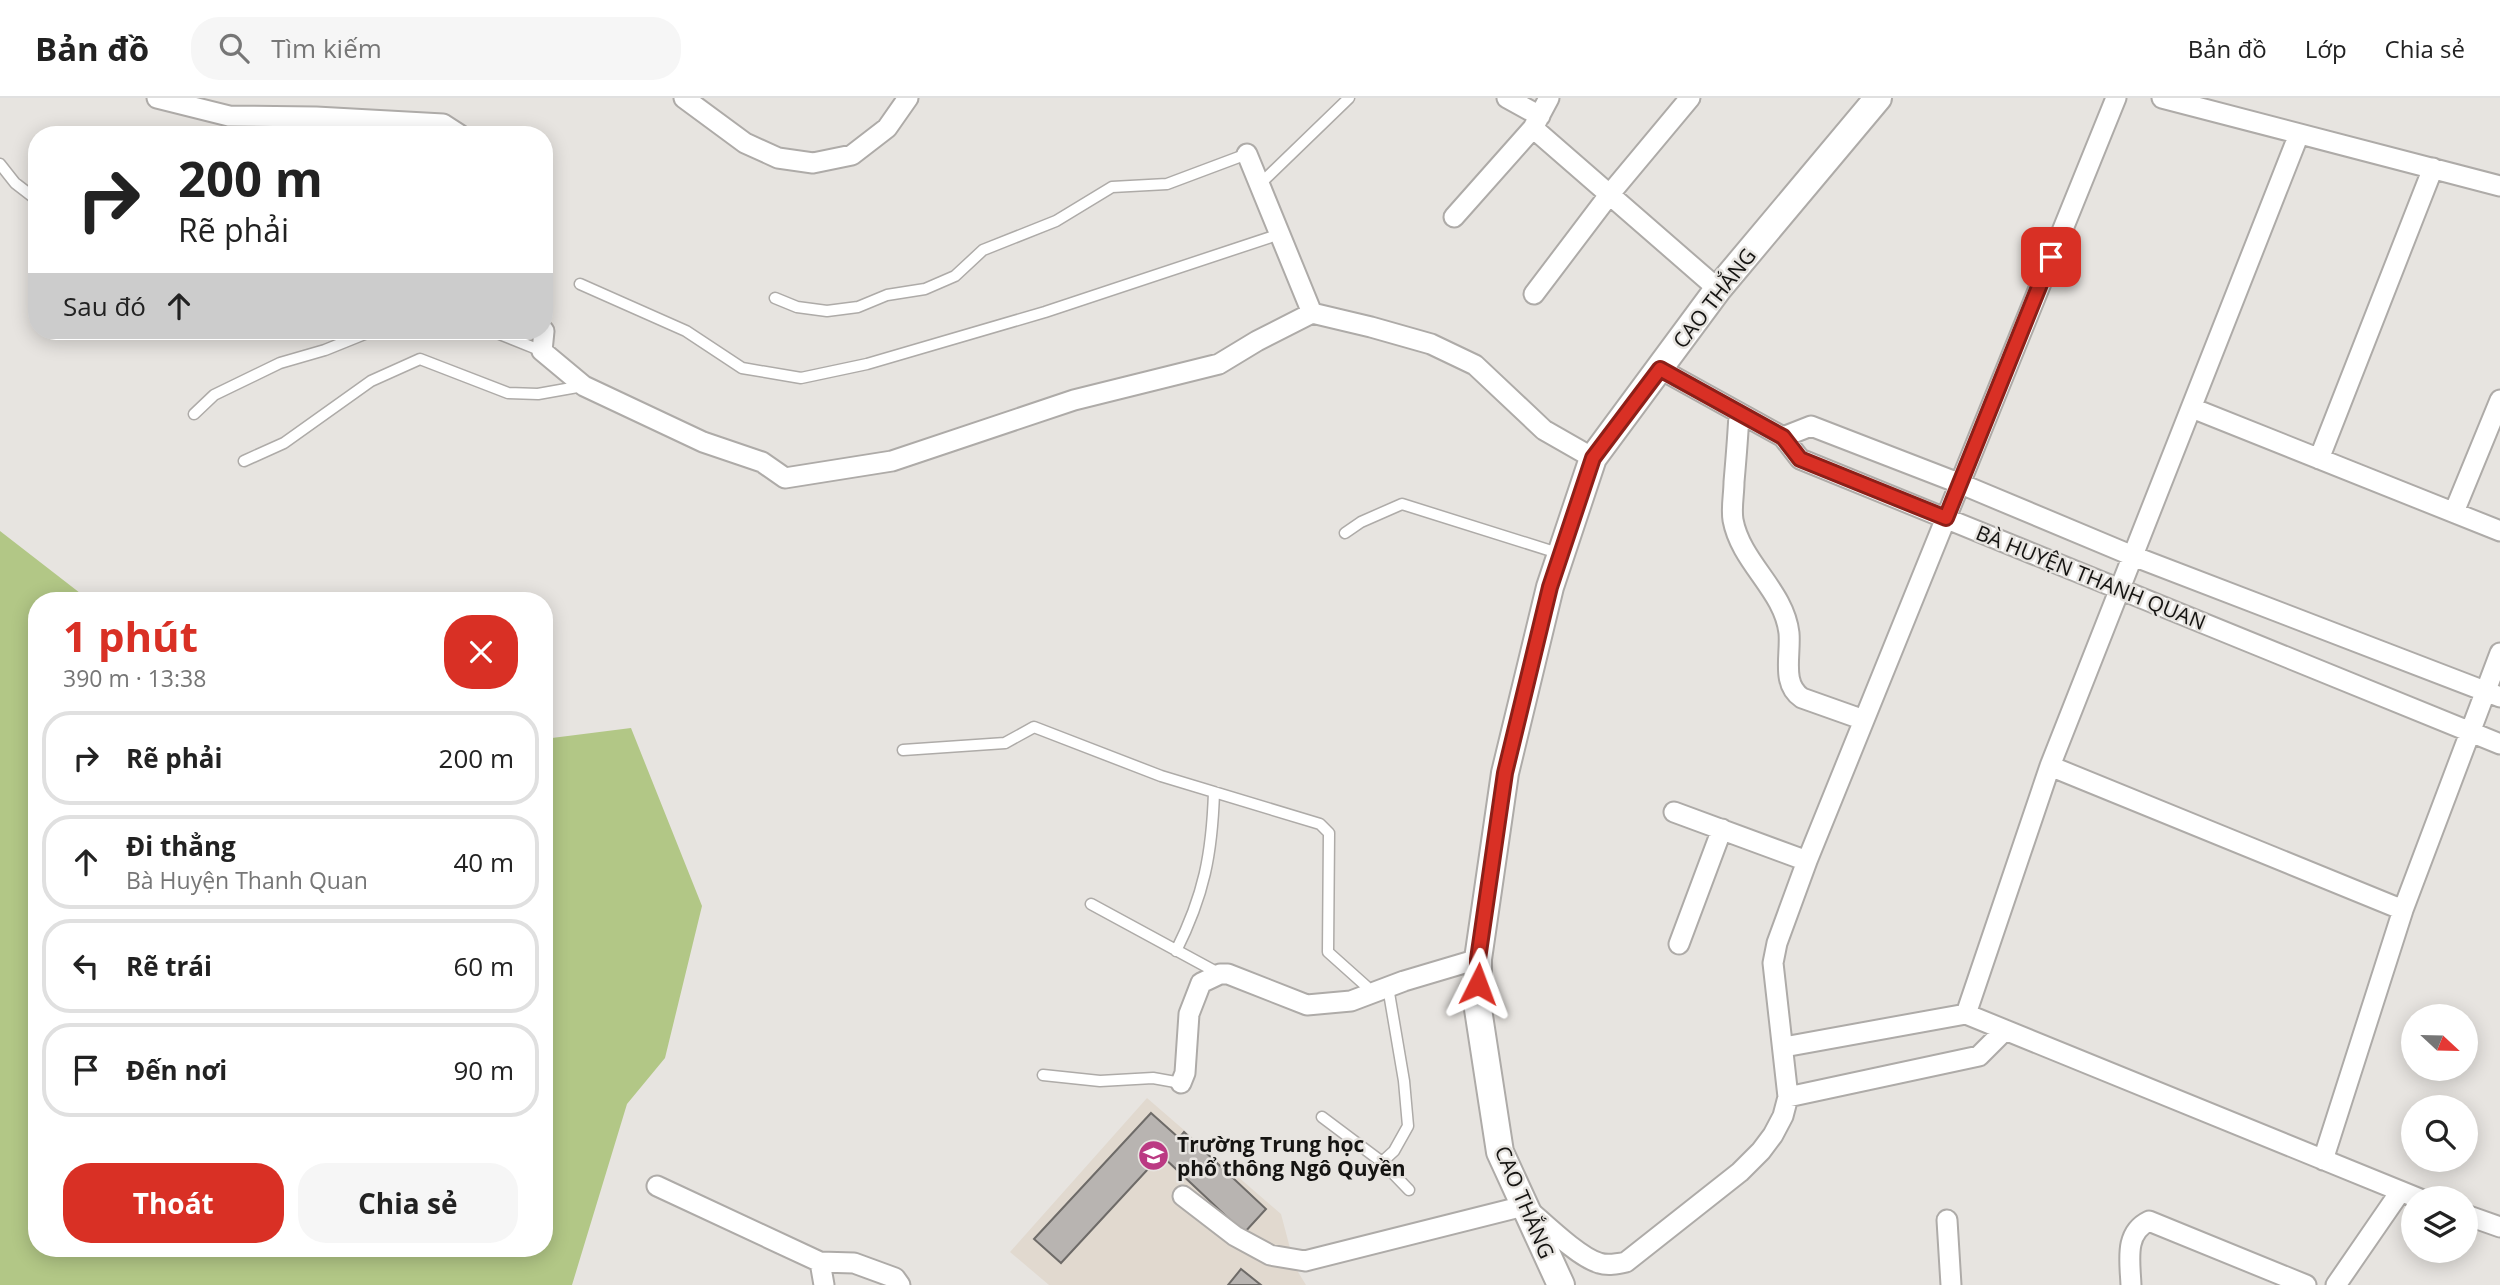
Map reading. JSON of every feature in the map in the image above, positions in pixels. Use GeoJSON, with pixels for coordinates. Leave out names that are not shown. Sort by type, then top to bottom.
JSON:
{"type":"FeatureCollection","features":[{"type":"Feature","properties":{"kind":"main road","name":"CAO THẮNG"},"geometry":{"type":"LineString","coordinates":[[1561,1285],[1500,1153],[1478,1009],[1478,959],[1505,773],[1550,587],[1593,458],[1718,289],[1878,98]]}},
{"type":"Feature","properties":{"kind":"street"},"geometry":{"type":"LineString","coordinates":[[157,98],[229,116],[316,117],[446,126]]}},
{"type":"Feature","properties":{"kind":"street"},"geometry":{"type":"LineString","coordinates":[[684,98],[745,143],[778,158],[813,163],[852,155],[887,128],[908,98]]}},
{"type":"Feature","properties":{"kind":"street"},"geometry":{"type":"LineString","coordinates":[[1507,98],[1541,114],[1609,195],[1718,289]]}},
{"type":"Feature","properties":{"kind":"street"},"geometry":{"type":"LineString","coordinates":[[1534,295],[1609,195],[1690,98]]}},
{"type":"Feature","properties":{"kind":"street"},"geometry":{"type":"LineString","coordinates":[[1183,1196],[1235,1236],[1270,1255],[1305,1261],[1524,1206],[1586,1258],[1600,1264],[1614,1265],[1626,1262],[1740,1172],[1761,1151],[1783,1116],[1788,1097],[1784,1047],[1773,980],[1777,943],[1807,862],[2116,98]]}},
{"type":"Feature","properties":{"kind":"street"},"geometry":{"type":"LineString","coordinates":[[2162,98],[2500,186]]}},
{"type":"Feature","properties":{"kind":"street"},"geometry":{"type":"LineString","coordinates":[[1454,217],[1541,114]]}},
{"type":"Feature","properties":{"kind":"street"},"geometry":{"type":"LineString","coordinates":[[1966,1014],[2050,766],[2299,134]]}},
{"type":"Feature","properties":{"kind":"street"},"geometry":{"type":"LineString","coordinates":[[1247,154],[1312,313]]}},
{"type":"Feature","properties":{"kind":"street"},"geometry":{"type":"LineString","coordinates":[[2319,459],[2433,168]]}},
{"type":"Feature","properties":{"kind":"street"},"geometry":{"type":"LineString","coordinates":[[543,340],[542,351],[584,386],[690,437],[762,462],[785,478],[892,461],[1074,400],[1219,364],[1312,313],[1431,344],[1475,365],[1544,430],[1593,458]]}},
{"type":"Feature","properties":{"kind":"street"},"geometry":{"type":"LineString","coordinates":[[1660,369],[1783,437]]}},
{"type":"Feature","properties":{"kind":"street"},"geometry":{"type":"LineString","coordinates":[[2454,512],[2500,400]]}},
{"type":"Feature","properties":{"kind":"street"},"geometry":{"type":"LineString","coordinates":[[2192,408],[2500,531]]}},
{"type":"Feature","properties":{"kind":"street"},"geometry":{"type":"LineString","coordinates":[[1740,413],[1732,516],[1741,546],[1779,602],[1786,617],[1789,633],[1789,682],[1794,692],[1802,698],[1864,720]]}},
{"type":"Feature","properties":{"kind":"street","name":"BÀ HUYỆN THANH QUAN"},"geometry":{"type":"LineString","coordinates":[[2493,694],[2133,556],[1961,484],[1811,426],[1783,437],[1800,459],[2500,744]]}},
{"type":"Feature","properties":{"kind":"street"},"geometry":{"type":"LineString","coordinates":[[2323,1160],[2403,910],[2470,731],[2493,694],[2500,653]]}},
{"type":"Feature","properties":{"kind":"street"},"geometry":{"type":"LineString","coordinates":[[2050,766],[2403,910]]}},
{"type":"Feature","properties":{"kind":"street"},"geometry":{"type":"LineString","coordinates":[[1674,811],[1807,862]]}},
{"type":"Feature","properties":{"kind":"street"},"geometry":{"type":"LineString","coordinates":[[1679,944],[1722,830]]}},
{"type":"Feature","properties":{"kind":"street"},"geometry":{"type":"LineString","coordinates":[[1181,1083],[1185,1073],[1189,1014],[1201,983],[1220,974],[1228,974],[1307,1004],[1351,1001],[1478,959]]}},
{"type":"Feature","properties":{"kind":"street"},"geometry":{"type":"LineString","coordinates":[[1784,1047],[1966,1014],[2400,1192],[2336,1285]]}},
{"type":"Feature","properties":{"kind":"street"},"geometry":{"type":"LineString","coordinates":[[1788,1097],[1979,1056],[2005,1030]]}},
{"type":"Feature","properties":{"kind":"street"},"geometry":{"type":"LineString","coordinates":[[657,1186],[820,1262],[854,1263],[895,1278],[900,1285]]}},
{"type":"Feature","properties":{"kind":"street"},"geometry":{"type":"LineString","coordinates":[[2478,1219],[2500,1227]]}},
{"type":"Feature","properties":{"kind":"street"},"geometry":{"type":"LineString","coordinates":[[1947,1220],[1951,1285]]}},
{"type":"Feature","properties":{"kind":"street"},"geometry":{"type":"LineString","coordinates":[[2131,1285],[2130,1244],[2133,1233],[2149,1221],[2306,1285]]}},
{"type":"Feature","properties":{"kind":"street"},"geometry":{"type":"LineString","coordinates":[[820,1262],[824,1285]]}},
{"type":"Feature","properties":{"kind":"lane"},"geometry":{"type":"LineString","coordinates":[[1259,184],[1349,98]]}},
{"type":"Feature","properties":{"kind":"lane"},"geometry":{"type":"LineString","coordinates":[[775,298],[797,307],[828,311],[858,307],[887,295],[925,289],[955,276],[983,250],[1056,222],[1112,187],[1167,184],[1247,154]]}},
{"type":"Feature","properties":{"kind":"lane"},"geometry":{"type":"LineString","coordinates":[[0,164],[15,183],[28,193]]}},
{"type":"Feature","properties":{"kind":"lane"},"geometry":{"type":"LineString","coordinates":[[580,284],[686,331],[743,368],[801,378],[867,365],[1045,312],[1280,234]]}},
{"type":"Feature","properties":{"kind":"lane"},"geometry":{"type":"LineString","coordinates":[[194,414],[214,395],[280,363],[350,340]]}},
{"type":"Feature","properties":{"kind":"lane"},"geometry":{"type":"LineString","coordinates":[[514,340],[542,351]]}},
{"type":"Feature","properties":{"kind":"lane"},"geometry":{"type":"LineString","coordinates":[[244,461],[284,443],[371,381],[420,359],[508,393],[538,394],[584,386]]}},
{"type":"Feature","properties":{"kind":"lane"},"geometry":{"type":"LineString","coordinates":[[1345,533],[1361,522],[1402,504],[1561,554]]}},
{"type":"Feature","properties":{"kind":"lane"},"geometry":{"type":"LineString","coordinates":[[903,750],[1005,743],[1034,727],[1161,776],[1320,824],[1329,833],[1328,952],[1366,986],[1380,990],[1404,1081],[1408,1126],[1394,1151],[1382,1162]]}},
{"type":"Feature","properties":{"kind":"lane"},"geometry":{"type":"LineString","coordinates":[[1176,951],[1193,917],[1203,884],[1213,835],[1214,792]]}},
{"type":"Feature","properties":{"kind":"lane"},"geometry":{"type":"LineString","coordinates":[[1091,904],[1220,974]]}},
{"type":"Feature","properties":{"kind":"lane"},"geometry":{"type":"LineString","coordinates":[[1043,1074],[1100,1081],[1153,1078],[1181,1083]]}},
{"type":"Feature","properties":{"kind":"lane"},"geometry":{"type":"LineString","coordinates":[[1322,1117],[1382,1162],[1409,1190]]}},
{"type":"Feature","properties":{"kind":"shaded area","name":"Trường Trung học phổ thông Ngô Quyền"},"geometry":{"type":"Polygon","coordinates":[[[1147,1098],[1281,1214],[1295,1267],[1306,1285],[1049,1285],[1010,1252],[1147,1098]]]}},
{"type":"Feature","properties":{"kind":"green space"},"geometry":{"type":"Polygon","coordinates":[[[0,531],[79,592],[28,592],[28,1257],[553,1257],[553,738],[631,728],[702,906],[665,1058],[627,1104],[572,1285],[0,1285],[0,531]]]}},
{"type":"Feature","properties":{"kind":"building"},"geometry":{"type":"Polygon","coordinates":[[[1151,1113],[1179,1138],[1184,1132],[1266,1209],[1244,1233],[1161,1155],[1061,1263],[1034,1239],[1151,1113]]]}},
{"type":"Feature","properties":{"kind":"building"},"geometry":{"type":"Polygon","coordinates":[[[1241,1269],[1261,1285],[1228,1285],[1241,1269]]]}},
{"type":"Feature","properties":{"kind":"place","name":"Trường Trung học phổ thông Ngô Quyền"},"geometry":{"type":"Point","coordinates":[1154,1156]}},
{"type":"Feature","properties":{"kind":"route"},"geometry":{"type":"LineString","coordinates":[[1478,984],[1478,959],[1505,773],[1550,587],[1593,458],[1660,369],[1783,437],[1800,459],[1946,518],[2051,257]]}}]}
